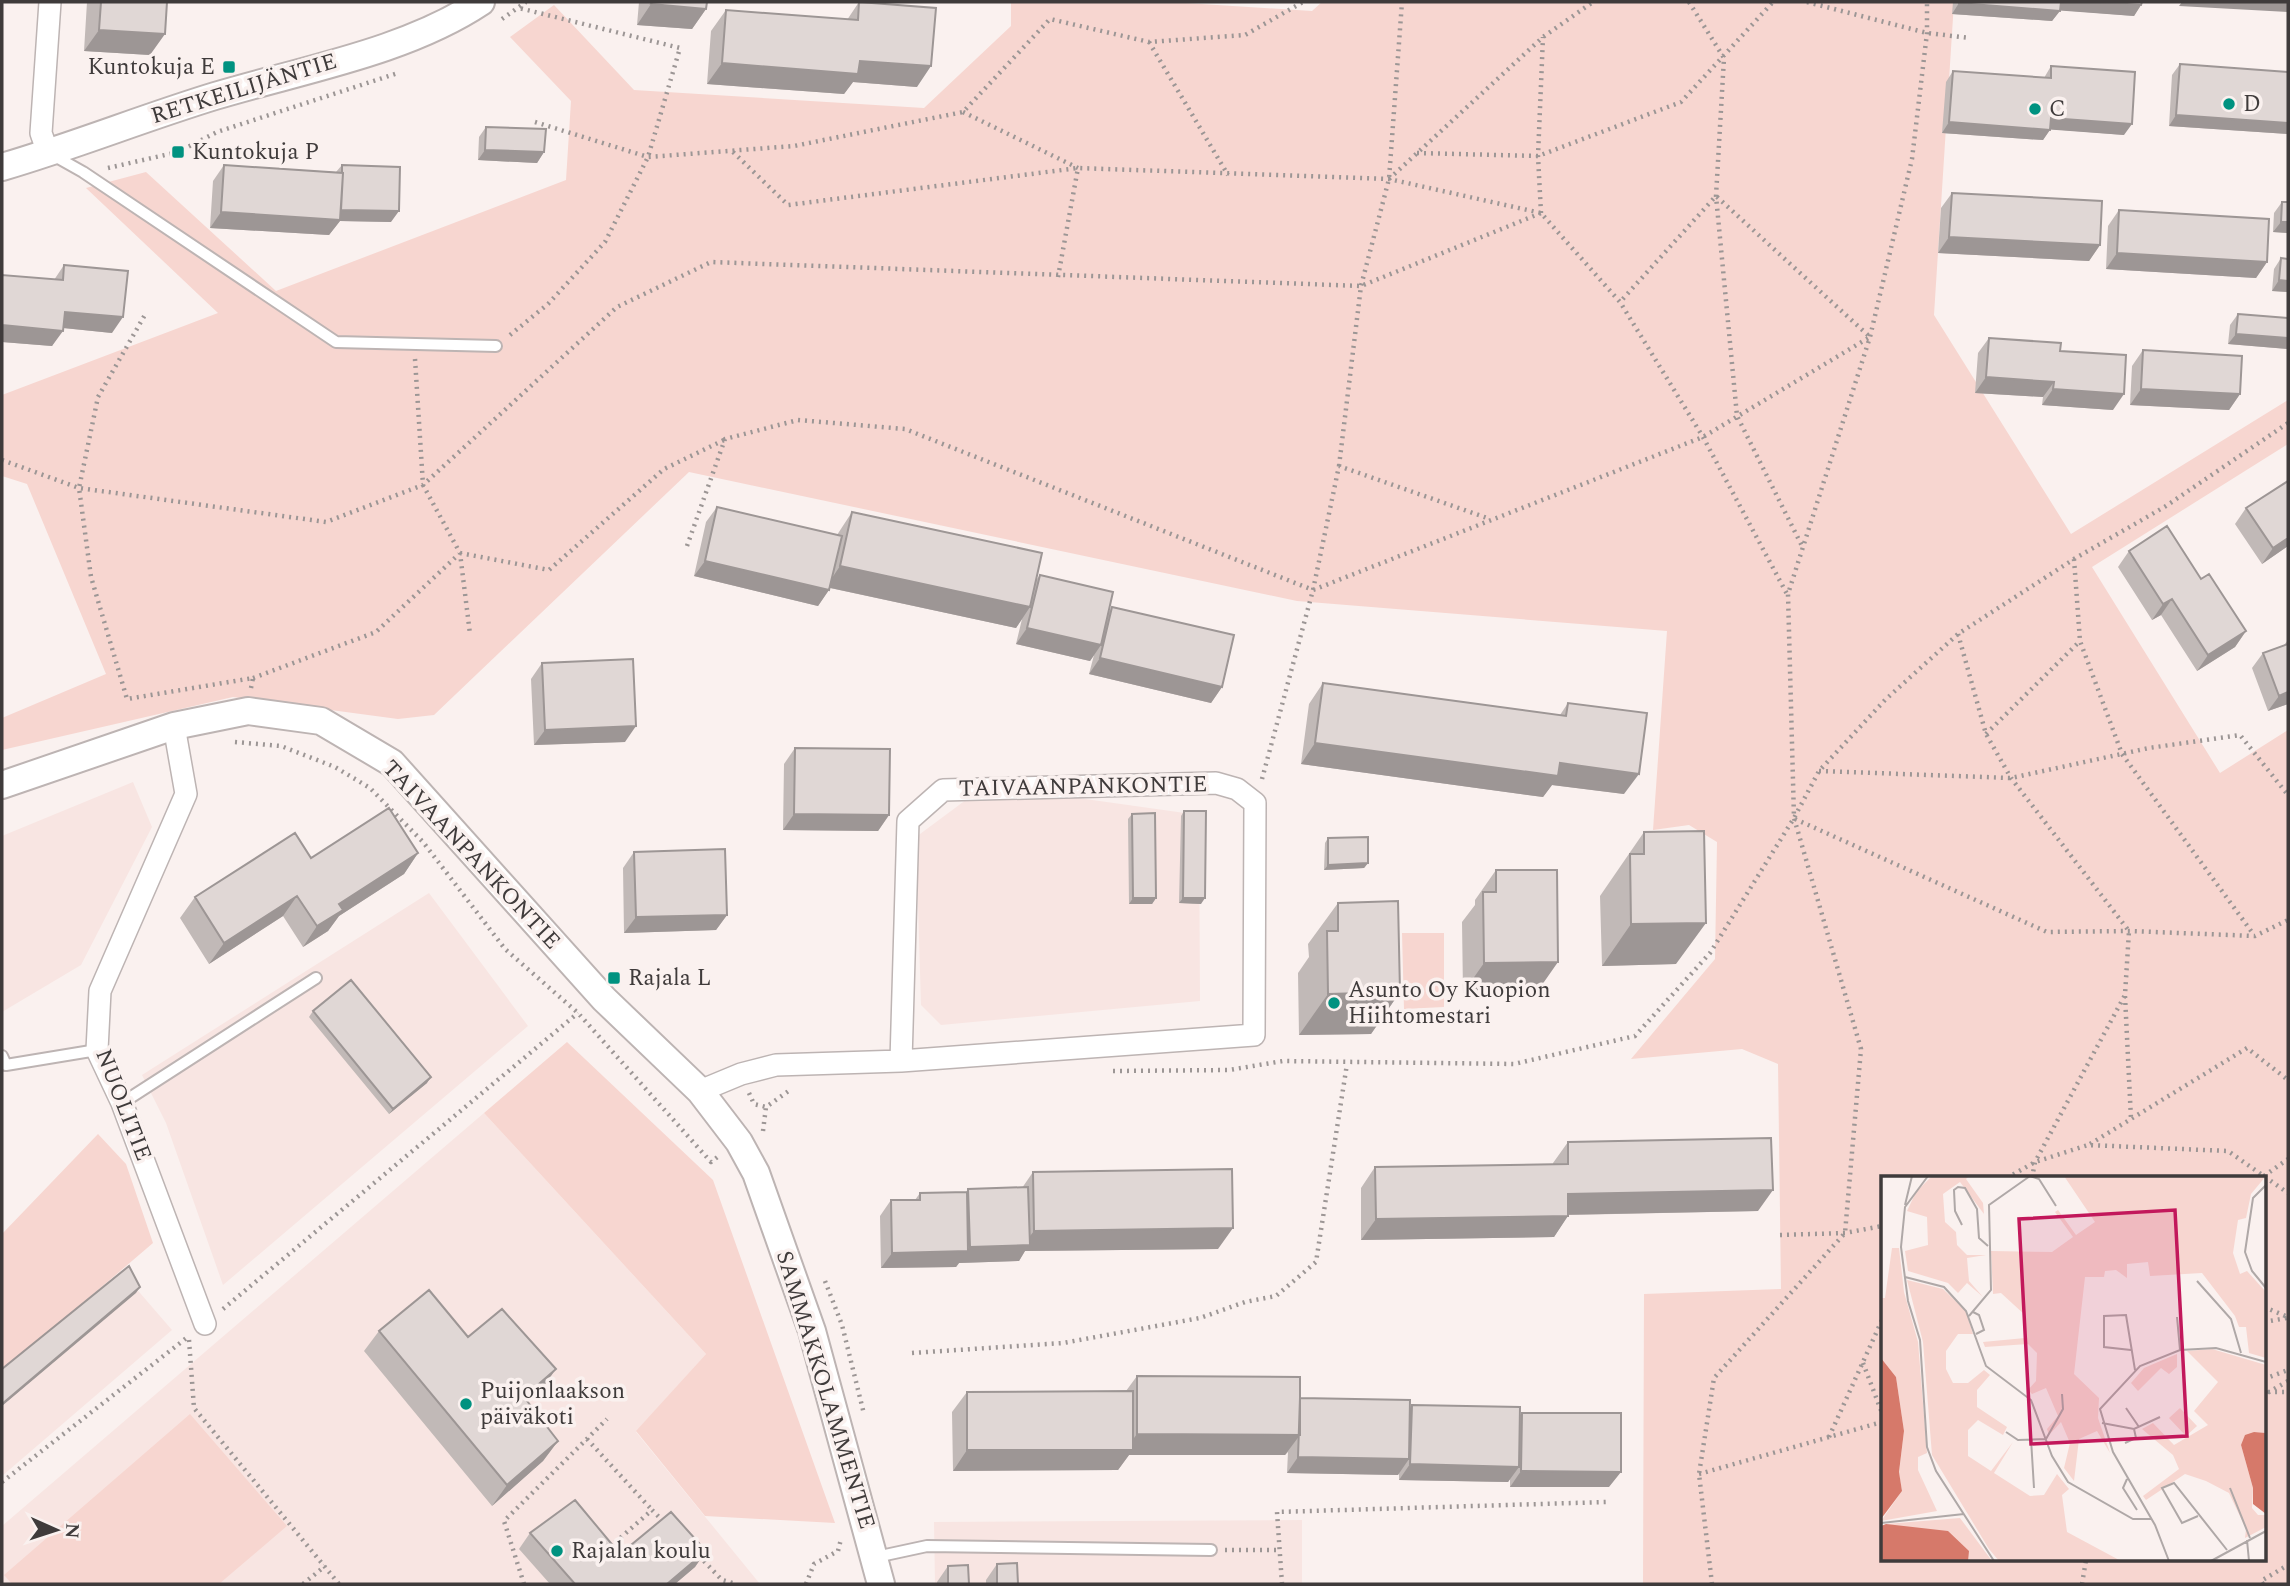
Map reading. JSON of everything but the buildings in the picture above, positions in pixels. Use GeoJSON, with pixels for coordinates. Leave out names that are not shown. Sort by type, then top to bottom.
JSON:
{"type":"FeatureCollection","features":[{"type":"Feature","properties":{"kind":"street"},"geometry":{"type":"LineString","coordinates":[[48,153],[41,133],[50,2]]}},
{"type":"Feature","properties":{"kind":"street","name":"RETKEILIJÄNTIE"},"geometry":{"type":"LineString","coordinates":[[2,167],[490,11]]}},
{"type":"Feature","properties":{"kind":"street","name":"TAIVAANPANKONTIE"},"geometry":{"type":"LineString","coordinates":[[2,785],[174,726],[248,711],[321,720],[392,763],[604,999],[700,1091]]}},
{"type":"Feature","properties":{"kind":"street","name":"NUOLITIE"},"geometry":{"type":"LineString","coordinates":[[174,726],[186,794],[100,991],[97,1050],[122,1103],[197,1330]]}},
{"type":"Feature","properties":{"kind":"street","name":"TAIVAANPANKONTIE"},"geometry":{"type":"LineString","coordinates":[[901,1061],[908,821],[943,790],[1216,783],[1237,789],[1255,803]]}},
{"type":"Feature","properties":{"kind":"street"},"geometry":{"type":"LineString","coordinates":[[700,1091],[741,1074],[776,1065],[901,1061],[1254,1035],[1255,803]]}},
{"type":"Feature","properties":{"kind":"street","name":"SAMMAKKOLAMMENTIE"},"geometry":{"type":"LineString","coordinates":[[700,1091],[739,1142],[756,1172],[812,1331],[876,1557],[881,1584]]}},
{"type":"Feature","properties":{"kind":"lane"},"geometry":{"type":"LineString","coordinates":[[48,153],[82,172],[336,342],[495,346]]}},
{"type":"Feature","properties":{"kind":"lane"},"geometry":{"type":"LineString","coordinates":[[122,1103],[316,978]]}},
{"type":"Feature","properties":{"kind":"lane"},"geometry":{"type":"LineString","coordinates":[[2,1056],[6,1065],[97,1050]]}},
{"type":"Feature","properties":{"kind":"lane"},"geometry":{"type":"LineString","coordinates":[[876,1557],[928,1546],[1211,1550]]}},
{"type":"Feature","properties":{"kind":"path"},"geometry":{"type":"LineString","coordinates":[[519,8],[526,2]]}},
{"type":"Feature","properties":{"kind":"path"},"geometry":{"type":"LineString","coordinates":[[535,122],[648,157],[794,146],[963,112],[1050,19],[1149,42],[1245,35],[1303,2]]}},
{"type":"Feature","properties":{"kind":"path"},"geometry":{"type":"LineString","coordinates":[[1255,803],[1313,590],[1339,466],[1361,286],[1389,179],[1402,2]]}},
{"type":"Feature","properties":{"kind":"path"},"geometry":{"type":"LineString","coordinates":[[1389,179],[1543,37],[1593,2]]}},
{"type":"Feature","properties":{"kind":"path"},"geometry":{"type":"LineString","coordinates":[[1689,2],[1724,58],[1716,196],[1737,416],[1803,548]]}},
{"type":"Feature","properties":{"kind":"path"},"geometry":{"type":"LineString","coordinates":[[1418,153],[1538,156],[1681,102],[1773,2]]}},
{"type":"Feature","properties":{"kind":"path"},"geometry":{"type":"LineString","coordinates":[[1807,2],[1927,33],[1970,38]]}},
{"type":"Feature","properties":{"kind":"path"},"geometry":{"type":"LineString","coordinates":[[1712,1584],[1699,1474],[1714,1378],[1845,1233],[1861,1049],[1794,818],[1788,594],[1870,337],[1912,159],[1927,33],[1927,2]]}},
{"type":"Feature","properties":{"kind":"path"},"geometry":{"type":"LineString","coordinates":[[490,11],[519,8],[680,48],[648,157],[606,242],[548,304],[495,346]]}},
{"type":"Feature","properties":{"kind":"path"},"geometry":{"type":"LineString","coordinates":[[1541,213],[1538,156],[1543,37]]}},
{"type":"Feature","properties":{"kind":"path"},"geometry":{"type":"LineString","coordinates":[[1149,42],[1228,174]]}},
{"type":"Feature","properties":{"kind":"path"},"geometry":{"type":"LineString","coordinates":[[82,172],[136,164],[178,152],[217,132],[402,71]]}},
{"type":"Feature","properties":{"kind":"path"},"geometry":{"type":"LineString","coordinates":[[963,112],[1079,168]]}},
{"type":"Feature","properties":{"kind":"path"},"geometry":{"type":"LineString","coordinates":[[733,152],[788,205],[1079,168],[1389,179],[1541,213],[1620,302],[1703,437],[1788,594]]}},
{"type":"Feature","properties":{"kind":"path"},"geometry":{"type":"LineString","coordinates":[[1058,277],[1079,168]]}},
{"type":"Feature","properties":{"kind":"path"},"geometry":{"type":"LineString","coordinates":[[1716,196],[1870,337]]}},
{"type":"Feature","properties":{"kind":"path"},"geometry":{"type":"LineString","coordinates":[[1620,302],[1716,196]]}},
{"type":"Feature","properties":{"kind":"path"},"geometry":{"type":"LineString","coordinates":[[2,460],[79,488],[326,522],[422,485],[617,307],[711,262],[1058,277],[1361,286],[1541,213]]}},
{"type":"Feature","properties":{"kind":"path"},"geometry":{"type":"LineString","coordinates":[[146,313],[98,397],[79,488],[91,577],[127,699],[253,678],[376,632],[460,553]]}},
{"type":"Feature","properties":{"kind":"path"},"geometry":{"type":"LineString","coordinates":[[460,553],[549,570],[664,469],[725,439],[799,420],[905,429],[1313,590],[1703,437],[1870,337]]}},
{"type":"Feature","properties":{"kind":"path"},"geometry":{"type":"LineString","coordinates":[[414,344],[422,485],[460,553],[470,634]]}},
{"type":"Feature","properties":{"kind":"path"},"geometry":{"type":"LineString","coordinates":[[1107,1071],[1229,1070],[1283,1061],[1347,1064],[1514,1064],[1635,1036],[1710,953],[1794,818],[1819,771],[1885,700],[1958,634],[2074,559],[2166,506],[2288,423]]}},
{"type":"Feature","properties":{"kind":"path"},"geometry":{"type":"LineString","coordinates":[[687,546],[725,439]]}},
{"type":"Feature","properties":{"kind":"path"},"geometry":{"type":"LineString","coordinates":[[1339,466],[1491,520]]}},
{"type":"Feature","properties":{"kind":"path"},"geometry":{"type":"LineString","coordinates":[[2074,559],[2080,641],[2122,754],[2255,936]]}},
{"type":"Feature","properties":{"kind":"path"},"geometry":{"type":"LineString","coordinates":[[1958,634],[1986,734],[2011,778],[2129,931],[2125,995],[2131,1119]]}},
{"type":"Feature","properties":{"kind":"path"},"geometry":{"type":"LineString","coordinates":[[1986,734],[2080,641]]}},
{"type":"Feature","properties":{"kind":"path"},"geometry":{"type":"LineString","coordinates":[[248,742],[248,711],[253,678]]}},
{"type":"Feature","properties":{"kind":"path"},"geometry":{"type":"LineString","coordinates":[[1819,771],[2011,778],[2122,754],[2240,735],[2288,795]]}},
{"type":"Feature","properties":{"kind":"path"},"geometry":{"type":"LineString","coordinates":[[229,742],[281,746],[335,767],[370,788],[423,842],[505,950],[578,1013],[711,1162]]}},
{"type":"Feature","properties":{"kind":"path"},"geometry":{"type":"LineString","coordinates":[[1794,818],[2047,932],[2129,931],[2255,936],[2288,920]]}},
{"type":"Feature","properties":{"kind":"path"},"geometry":{"type":"LineString","coordinates":[[2032,1176],[2035,1162],[2125,995]]}},
{"type":"Feature","properties":{"kind":"path"},"geometry":{"type":"LineString","coordinates":[[2,1482],[197,1330],[578,1013]]}},
{"type":"Feature","properties":{"kind":"path"},"geometry":{"type":"LineString","coordinates":[[2010,1176],[2035,1162],[2088,1145],[2247,1048],[2288,1080]]}},
{"type":"Feature","properties":{"kind":"path"},"geometry":{"type":"LineString","coordinates":[[912,1353],[1063,1343],[1200,1318],[1244,1301],[1276,1296],[1316,1262],[1347,1064]]}},
{"type":"Feature","properties":{"kind":"path"},"geometry":{"type":"LineString","coordinates":[[763,1131],[766,1107],[783,1092],[794,1088]]}},
{"type":"Feature","properties":{"kind":"path"},"geometry":{"type":"LineString","coordinates":[[2088,1145],[2228,1151],[2264,1176],[2288,1159]]}},
{"type":"Feature","properties":{"kind":"path"},"geometry":{"type":"LineString","coordinates":[[2266,1177],[2288,1193]]}},
{"type":"Feature","properties":{"kind":"path"},"geometry":{"type":"LineString","coordinates":[[1780,1235],[1845,1233],[1881,1226]]}},
{"type":"Feature","properties":{"kind":"path"},"geometry":{"type":"LineString","coordinates":[[2266,1308],[2288,1317]]}},
{"type":"Feature","properties":{"kind":"path"},"geometry":{"type":"LineString","coordinates":[[2266,1322],[2288,1317]]}},
{"type":"Feature","properties":{"kind":"path"},"geometry":{"type":"LineString","coordinates":[[1829,1437],[1881,1322]]}},
{"type":"Feature","properties":{"kind":"path"},"geometry":{"type":"LineString","coordinates":[[197,1330],[194,1408],[339,1584]]}},
{"type":"Feature","properties":{"kind":"path"},"geometry":{"type":"LineString","coordinates":[[1863,1363],[1881,1410]]}},
{"type":"Feature","properties":{"kind":"path"},"geometry":{"type":"LineString","coordinates":[[2266,1378],[2288,1370]]}},
{"type":"Feature","properties":{"kind":"path"},"geometry":{"type":"LineString","coordinates":[[2288,1381],[2269,1392],[2288,1392]]}},
{"type":"Feature","properties":{"kind":"path"},"geometry":{"type":"LineString","coordinates":[[524,1584],[504,1521],[607,1419]]}},
{"type":"Feature","properties":{"kind":"path"},"geometry":{"type":"LineString","coordinates":[[1699,1474],[1881,1422]]}},
{"type":"Feature","properties":{"kind":"path"},"geometry":{"type":"LineString","coordinates":[[587,1438],[669,1527]]}},
{"type":"Feature","properties":{"kind":"path"},"geometry":{"type":"LineString","coordinates":[[1282,1584],[1277,1550],[1277,1512],[1606,1502]]}},
{"type":"Feature","properties":{"kind":"path"},"geometry":{"type":"LineString","coordinates":[[608,1549],[652,1510]]}},
{"type":"Feature","properties":{"kind":"path"},"geometry":{"type":"LineString","coordinates":[[806,1584],[814,1564],[838,1551],[843,1527]]}},
{"type":"Feature","properties":{"kind":"path"},"geometry":{"type":"LineString","coordinates":[[1211,1550],[1277,1550]]}},
{"type":"Feature","properties":{"kind":"path"},"geometry":{"type":"LineString","coordinates":[[696,1554],[722,1580],[736,1584]]}},
{"type":"Feature","properties":{"kind":"path"},"geometry":{"type":"LineString","coordinates":[[2082,1584],[2086,1562]]}},
{"type":"Feature","properties":{"kind":"path"},"geometry":{"type":"LineString","coordinates":[[2263,1584],[2261,1581],[2288,1564]]}},
{"type":"Feature","properties":{"kind":"path"},"geometry":{"type":"LineString","coordinates":[[303,1584],[324,1566]]}},
{"type":"Feature","properties":{"kind":"shaded area"},"geometry":{"type":"Polygon","coordinates":[[[1011,2],[1170,2],[1312,11],[1322,2],[1954,2],[1934,315],[2071,534],[2288,400],[2288,444],[2092,567],[2220,773],[2288,730],[2288,1584],[1643,1584],[1644,1294],[1781,1289],[1778,1064],[1742,1049],[1631,1059],[1715,959],[1717,842],[1689,825],[1653,830],[1667,631],[1297,601],[689,472],[434,715],[398,719],[233,697],[2,750],[2,718],[106,674],[27,484],[2,476],[2,395],[218,313],[86,188],[146,172],[276,291],[566,180],[571,101],[510,37],[554,5],[634,90],[924,108],[1011,26],[1011,2]]]}},
{"type":"Feature","properties":{"kind":"shaded area"},"geometry":{"type":"Polygon","coordinates":[[[133,782],[152,827],[81,965],[2,1012],[2,836],[133,782]]]}},
{"type":"Feature","properties":{"kind":"shaded area"},"geometry":{"type":"Polygon","coordinates":[[[986,785],[1199,815],[1200,1001],[941,1025],[921,1005],[916,837],[986,785]]]}},
{"type":"Feature","properties":{"kind":"shaded area"},"geometry":{"type":"Polygon","coordinates":[[[429,893],[528,1026],[223,1285],[166,1123],[142,1075],[429,893]]]}},
{"type":"Feature","properties":{"kind":"shaded area"},"geometry":{"type":"Polygon","coordinates":[[[1402,933],[1444,933],[1444,1007],[1404,1009],[1402,933]]]}},
{"type":"Feature","properties":{"kind":"shaded area"},"geometry":{"type":"Polygon","coordinates":[[[567,1042],[713,1180],[835,1523],[705,1516],[636,1431],[706,1354],[484,1113],[567,1042]]]}},
{"type":"Feature","properties":{"kind":"shaded area"},"geometry":{"type":"Polygon","coordinates":[[[484,1113],[706,1354],[636,1432],[760,1584],[2,1584],[2,1526],[484,1113]]]}},
{"type":"Feature","properties":{"kind":"shaded area"},"geometry":{"type":"Polygon","coordinates":[[[98,1134],[126,1164],[153,1243],[2,1372],[2,1234],[98,1134]]]}},
{"type":"Feature","properties":{"kind":"shaded area"},"geometry":{"type":"Polygon","coordinates":[[[121,1271],[172,1330],[2,1476],[2,1372],[121,1271]]]}},
{"type":"Feature","properties":{"kind":"shaded area"},"geometry":{"type":"Polygon","coordinates":[[[190,1414],[287,1526],[219,1584],[12,1584],[4,1575],[190,1414]]]}},
{"type":"Feature","properties":{"kind":"shaded area"},"geometry":{"type":"Polygon","coordinates":[[[1302,1520],[1302,1584],[935,1584],[934,1522],[1302,1520]]]}},
{"type":"Feature","properties":{"kind":"place","name":"Kuntokuja E"},"geometry":{"type":"Point","coordinates":[229,67]}},
{"type":"Feature","properties":{"kind":"place","name":"D"},"geometry":{"type":"Point","coordinates":[2229,104]}},
{"type":"Feature","properties":{"kind":"place","name":"C"},"geometry":{"type":"Point","coordinates":[2035,109]}},
{"type":"Feature","properties":{"kind":"place","name":"Kuntokuja P"},"geometry":{"type":"Point","coordinates":[178,152]}},
{"type":"Feature","properties":{"kind":"place","name":"Rajala L"},"geometry":{"type":"Point","coordinates":[614,978]}},
{"type":"Feature","properties":{"kind":"place","name":"Asunto Oy Kuopion Hiihtomestari"},"geometry":{"type":"Point","coordinates":[1334,1003]}},
{"type":"Feature","properties":{"kind":"place","name":"Puijonlaakson päiväkoti"},"geometry":{"type":"Point","coordinates":[466,1404]}},
{"type":"Feature","properties":{"kind":"place","name":"Rajalan koulu"},"geometry":{"type":"Point","coordinates":[557,1551]}}]}
